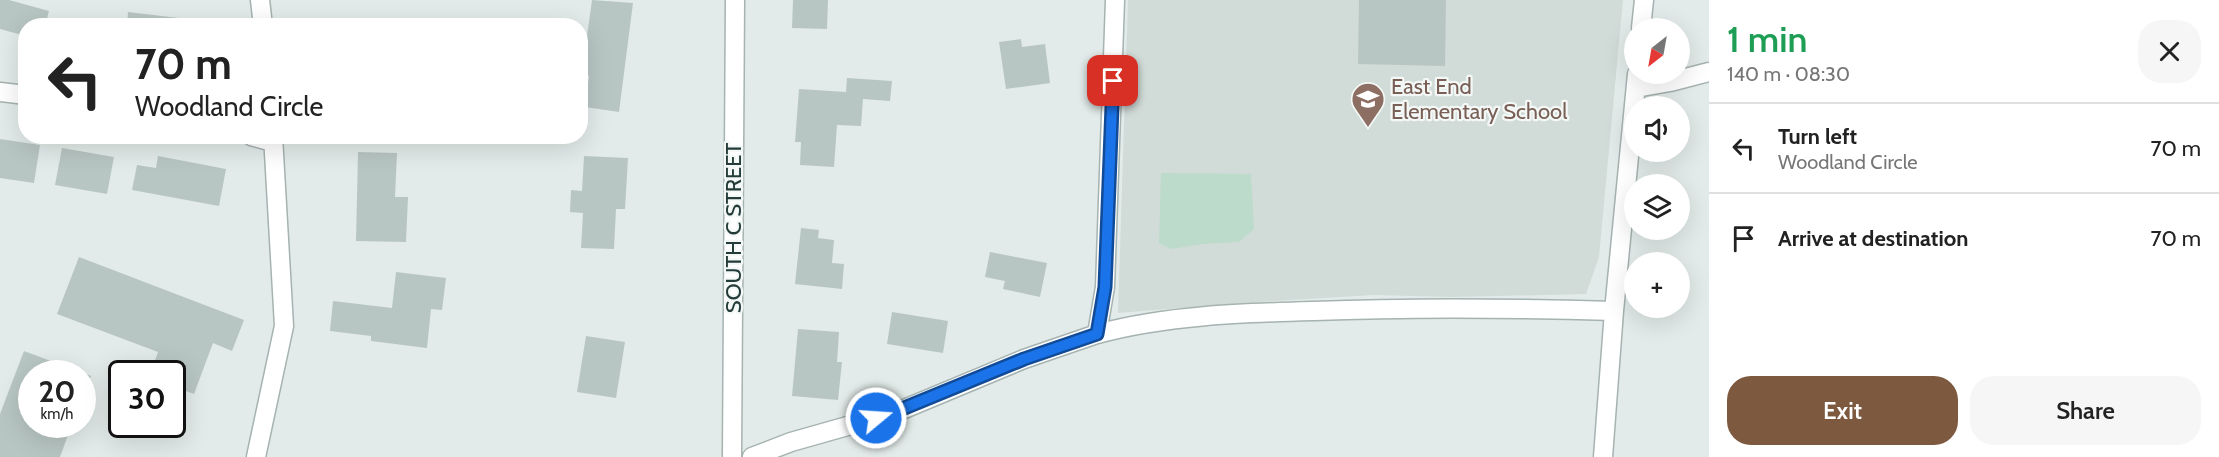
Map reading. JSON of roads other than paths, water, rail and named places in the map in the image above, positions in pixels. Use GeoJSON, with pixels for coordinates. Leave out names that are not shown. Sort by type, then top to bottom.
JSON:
{"type":"FeatureCollection","features":[{"type":"Feature","properties":{"kind":"street"},"geometry":{"type":"LineString","coordinates":[[260,0],[262,18]]}},
{"type":"Feature","properties":{"kind":"street","name":"SOUTH C STREET"},"geometry":{"type":"LineString","coordinates":[[732,457],[735,0]]}},
{"type":"Feature","properties":{"kind":"street"},"geometry":{"type":"LineString","coordinates":[[1097,334],[1105,287],[1114,0]]}},
{"type":"Feature","properties":{"kind":"street"},"geometry":{"type":"LineString","coordinates":[[1642,18],[1644,0]]}},
{"type":"Feature","properties":{"kind":"street"},"geometry":{"type":"LineString","coordinates":[[1690,77],[1709,72]]}},
{"type":"Feature","properties":{"kind":"street"},"geometry":{"type":"LineString","coordinates":[[1603,457],[1614,311],[1637,84]]}},
{"type":"Feature","properties":{"kind":"street"},"geometry":{"type":"LineString","coordinates":[[0,92],[18,94]]}},
{"type":"Feature","properties":{"kind":"street"},"geometry":{"type":"LineString","coordinates":[[256,457],[284,326],[273,144]]}},
{"type":"Feature","properties":{"kind":"street"},"geometry":{"type":"LineString","coordinates":[[752,457],[791,442],[897,411],[1024,359],[1132,324],[1250,313],[1397,308],[1614,311]]}},
{"type":"Feature","properties":{"kind":"place","name":"East End Elementary School"},"geometry":{"type":"Point","coordinates":[1368,128]}}]}
